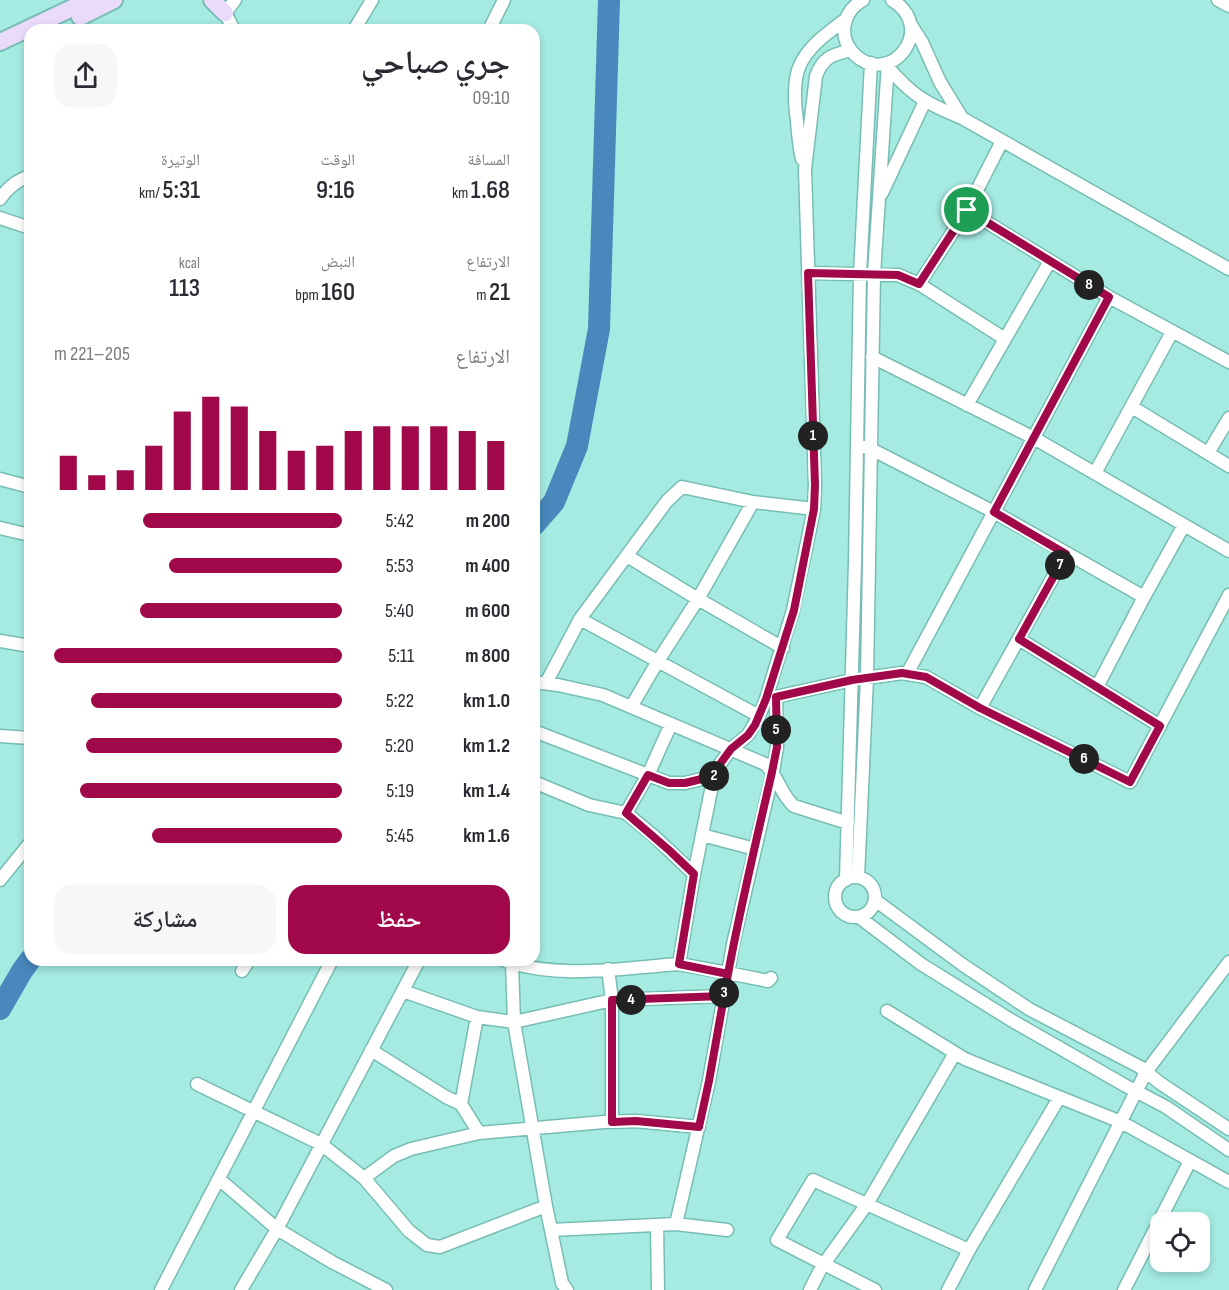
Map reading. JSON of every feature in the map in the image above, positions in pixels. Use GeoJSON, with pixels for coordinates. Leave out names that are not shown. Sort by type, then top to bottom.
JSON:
{"type":"FeatureCollection","features":[{"type":"Feature","properties":{"kind":"main road"},"geometry":{"type":"LineString","coordinates":[[38,24],[89,0]]}},
{"type":"Feature","properties":{"kind":"main road"},"geometry":{"type":"LineString","coordinates":[[64,24],[114,0]]}},
{"type":"Feature","properties":{"kind":"main road"},"geometry":{"type":"LineString","coordinates":[[212,0],[226,3]]}},
{"type":"Feature","properties":{"kind":"main road"},"geometry":{"type":"LineString","coordinates":[[0,42],[24,31]]}},
{"type":"Feature","properties":{"kind":"main road"},"geometry":{"type":"LineString","coordinates":[[0,55],[24,44]]}},
{"type":"Feature","properties":{"kind":"street"},"geometry":{"type":"LineString","coordinates":[[358,24],[372,0]]}},
{"type":"Feature","properties":{"kind":"street"},"geometry":{"type":"LineString","coordinates":[[492,24],[504,0]]}},
{"type":"Feature","properties":{"kind":"street"},"geometry":{"type":"LineString","coordinates":[[805,169],[801,155],[796,110],[796,78],[800,64],[813,46],[847,10],[863,0]]}},
{"type":"Feature","properties":{"kind":"street"},"geometry":{"type":"LineString","coordinates":[[892,0],[904,10],[940,82],[962,118]]}},
{"type":"Feature","properties":{"kind":"street"},"geometry":{"type":"LineString","coordinates":[[1218,0],[1229,6]]}},
{"type":"Feature","properties":{"kind":"street"},"geometry":{"type":"LineString","coordinates":[[226,3],[232,24]]}},
{"type":"Feature","properties":{"kind":"street"},"geometry":{"type":"LineString","coordinates":[[847,10],[844,36],[851,50],[863,61],[871,63],[887,64],[901,55],[906,49],[911,25]]}},
{"type":"Feature","properties":{"kind":"street"},"geometry":{"type":"LineString","coordinates":[[679,964],[714,776],[731,749],[748,735],[771,698],[794,610],[814,509],[805,169],[816,76],[820,66],[827,59],[851,50]]}},
{"type":"Feature","properties":{"kind":"street"},"geometry":{"type":"LineString","coordinates":[[852,878],[848,824],[860,274],[871,63]]}},
{"type":"Feature","properties":{"kind":"street"},"geometry":{"type":"LineString","coordinates":[[887,64],[916,96],[962,118],[1229,269]]}},
{"type":"Feature","properties":{"kind":"street"},"geometry":{"type":"LineString","coordinates":[[852,878],[867,678],[874,274],[887,64]]}},
{"type":"Feature","properties":{"kind":"street"},"geometry":{"type":"LineString","coordinates":[[879,200],[925,101]]}},
{"type":"Feature","properties":{"kind":"street"},"geometry":{"type":"LineString","coordinates":[[919,284],[967,210],[1002,141]]}},
{"type":"Feature","properties":{"kind":"street"},"geometry":{"type":"LineString","coordinates":[[0,199],[14,183],[24,179]]}},
{"type":"Feature","properties":{"kind":"street"},"geometry":{"type":"LineString","coordinates":[[967,210],[1109,297],[1229,362]]}},
{"type":"Feature","properties":{"kind":"street"},"geometry":{"type":"LineString","coordinates":[[0,218],[24,226]]}},
{"type":"Feature","properties":{"kind":"street"},"geometry":{"type":"LineString","coordinates":[[967,405],[1050,261]]}},
{"type":"Feature","properties":{"kind":"street"},"geometry":{"type":"LineString","coordinates":[[808,273],[898,275],[919,284],[1005,339]]}},
{"type":"Feature","properties":{"kind":"street"},"geometry":{"type":"LineString","coordinates":[[907,674],[1109,297]]}},
{"type":"Feature","properties":{"kind":"street"},"geometry":{"type":"LineString","coordinates":[[1095,473],[1172,332]]}},
{"type":"Feature","properties":{"kind":"street"},"geometry":{"type":"LineString","coordinates":[[872,357],[1034,438],[1229,550]]}},
{"type":"Feature","properties":{"kind":"street"},"geometry":{"type":"LineString","coordinates":[[1131,407],[1229,466]]}},
{"type":"Feature","properties":{"kind":"street"},"geometry":{"type":"LineString","coordinates":[[1208,453],[1229,418]]}},
{"type":"Feature","properties":{"kind":"street"},"geometry":{"type":"LineString","coordinates":[[857,445],[871,449],[994,512],[1144,597]]}},
{"type":"Feature","properties":{"kind":"street"},"geometry":{"type":"LineString","coordinates":[[0,479],[24,485]]}},
{"type":"Feature","properties":{"kind":"street"},"geometry":{"type":"LineString","coordinates":[[814,509],[753,502],[682,487],[667,501],[580,620],[540,682],[603,695],[765,764],[772,772],[787,800],[794,806],[848,824]]}},
{"type":"Feature","properties":{"kind":"street"},"geometry":{"type":"LineString","coordinates":[[631,707],[698,599],[753,502]]}},
{"type":"Feature","properties":{"kind":"street"},"geometry":{"type":"LineString","coordinates":[[1097,687],[1184,525]]}},
{"type":"Feature","properties":{"kind":"street"},"geometry":{"type":"LineString","coordinates":[[0,528],[24,534]]}},
{"type":"Feature","properties":{"kind":"street"},"geometry":{"type":"LineString","coordinates":[[980,708],[1066,554]]}},
{"type":"Feature","properties":{"kind":"street"},"geometry":{"type":"LineString","coordinates":[[627,556],[783,648]]}},
{"type":"Feature","properties":{"kind":"street"},"geometry":{"type":"LineString","coordinates":[[771,698],[852,680],[902,673],[926,677],[980,708],[1130,782],[1229,595]]}},
{"type":"Feature","properties":{"kind":"street"},"geometry":{"type":"LineString","coordinates":[[580,620],[759,716]]}},
{"type":"Feature","properties":{"kind":"street"},"geometry":{"type":"LineString","coordinates":[[1019,639],[1160,726]]}},
{"type":"Feature","properties":{"kind":"street"},"geometry":{"type":"LineString","coordinates":[[0,641],[24,645]]}},
{"type":"Feature","properties":{"kind":"street"},"geometry":{"type":"LineString","coordinates":[[676,1224],[709,1081],[733,944],[777,747],[771,698]]}},
{"type":"Feature","properties":{"kind":"street"},"geometry":{"type":"LineString","coordinates":[[626,813],[648,775],[671,724]]}},
{"type":"Feature","properties":{"kind":"street"},"geometry":{"type":"LineString","coordinates":[[540,733],[669,783],[685,783],[714,776]]}},
{"type":"Feature","properties":{"kind":"street"},"geometry":{"type":"LineString","coordinates":[[0,736],[24,738]]}},
{"type":"Feature","properties":{"kind":"street"},"geometry":{"type":"LineString","coordinates":[[540,785],[589,805],[626,813],[694,874]]}},
{"type":"Feature","properties":{"kind":"street"},"geometry":{"type":"LineString","coordinates":[[702,835],[755,849]]}},
{"type":"Feature","properties":{"kind":"street"},"geometry":{"type":"LineString","coordinates":[[0,880],[24,850]]}},
{"type":"Feature","properties":{"kind":"street"},"geometry":{"type":"LineString","coordinates":[[859,917],[870,911],[875,894],[873,888],[864,879],[852,878],[837,888],[836,901],[842,912],[859,917],[931,970],[1011,1020],[1166,1107],[1229,1150]]}},
{"type":"Feature","properties":{"kind":"street"},"geometry":{"type":"LineString","coordinates":[[875,900],[919,934],[1029,1009],[1140,1067],[1229,1129]]}},
{"type":"Feature","properties":{"kind":"street"},"geometry":{"type":"LineString","coordinates":[[1035,1290],[1146,1072],[1229,962]]}},
{"type":"Feature","properties":{"kind":"street"},"geometry":{"type":"LineString","coordinates":[[524,966],[571,971],[679,964],[768,981],[771,978]]}},
{"type":"Feature","properties":{"kind":"street"},"geometry":{"type":"LineString","coordinates":[[166,1288],[219,1179],[329,966]]}},
{"type":"Feature","properties":{"kind":"street"},"geometry":{"type":"LineString","coordinates":[[241,1290],[277,1229],[416,966]]}},
{"type":"Feature","properties":{"kind":"street"},"geometry":{"type":"LineString","coordinates":[[507,966],[514,1022],[546,1206],[562,1283],[567,1290]]}},
{"type":"Feature","properties":{"kind":"street"},"geometry":{"type":"LineString","coordinates":[[608,969],[612,1000],[612,1122]]}},
{"type":"Feature","properties":{"kind":"street"},"geometry":{"type":"LineString","coordinates":[[403,991],[477,1017],[514,1022],[612,1000],[724,996]]}},
{"type":"Feature","properties":{"kind":"street"},"geometry":{"type":"LineString","coordinates":[[887,1011],[964,1059],[1121,1122],[1229,1182]]}},
{"type":"Feature","properties":{"kind":"street"},"geometry":{"type":"LineString","coordinates":[[461,1104],[477,1017]]}},
{"type":"Feature","properties":{"kind":"street"},"geometry":{"type":"LineString","coordinates":[[371,1050],[461,1104],[479,1133]]}},
{"type":"Feature","properties":{"kind":"street"},"geometry":{"type":"LineString","coordinates":[[810,1290],[825,1264],[867,1204],[955,1053]]}},
{"type":"Feature","properties":{"kind":"street"},"geometry":{"type":"LineString","coordinates":[[197,1084],[321,1144],[364,1178],[409,1231],[427,1245],[440,1247],[546,1206]]}},
{"type":"Feature","properties":{"kind":"street"},"geometry":{"type":"LineString","coordinates":[[948,1290],[969,1250],[1059,1098]]}},
{"type":"Feature","properties":{"kind":"street"},"geometry":{"type":"LineString","coordinates":[[364,1178],[394,1156],[411,1149],[479,1133],[636,1121],[699,1127]]}},
{"type":"Feature","properties":{"kind":"street"},"geometry":{"type":"LineString","coordinates":[[1124,1290],[1191,1161]]}},
{"type":"Feature","properties":{"kind":"street"},"geometry":{"type":"LineString","coordinates":[[219,1179],[277,1229],[332,1262],[386,1290]]}},
{"type":"Feature","properties":{"kind":"street"},"geometry":{"type":"LineString","coordinates":[[875,1290],[777,1240],[813,1180],[969,1250]]}},
{"type":"Feature","properties":{"kind":"street"},"geometry":{"type":"LineString","coordinates":[[551,1230],[676,1224],[727,1230]]}},
{"type":"Feature","properties":{"kind":"street"},"geometry":{"type":"LineString","coordinates":[[657,1225],[658,1290]]}},
{"type":"Feature","properties":{"kind":"waterway"},"geometry":{"type":"LineString","coordinates":[[540,518],[554,502],[577,446],[599,329],[609,0]]}},
{"type":"Feature","properties":{"kind":"waterway"},"geometry":{"type":"LineString","coordinates":[[0,1009],[26,966]]}},
{"type":"Feature","properties":{"kind":"route"},"geometry":{"type":"LineString","coordinates":[[967,210],[919,284],[898,275],[808,273],[814,509],[794,610],[766,699],[755,725],[748,735],[731,749],[714,776],[685,783],[669,783],[648,775],[626,813],[694,874],[679,964],[728,974],[709,1081],[699,1127],[636,1121],[612,1122],[612,1000],[724,996],[728,974],[733,944],[777,747],[776,697],[852,680],[902,673],[926,677],[980,708],[1130,782],[1160,726],[1019,639],[1066,554],[994,512],[1109,297],[967,210]]}}]}
